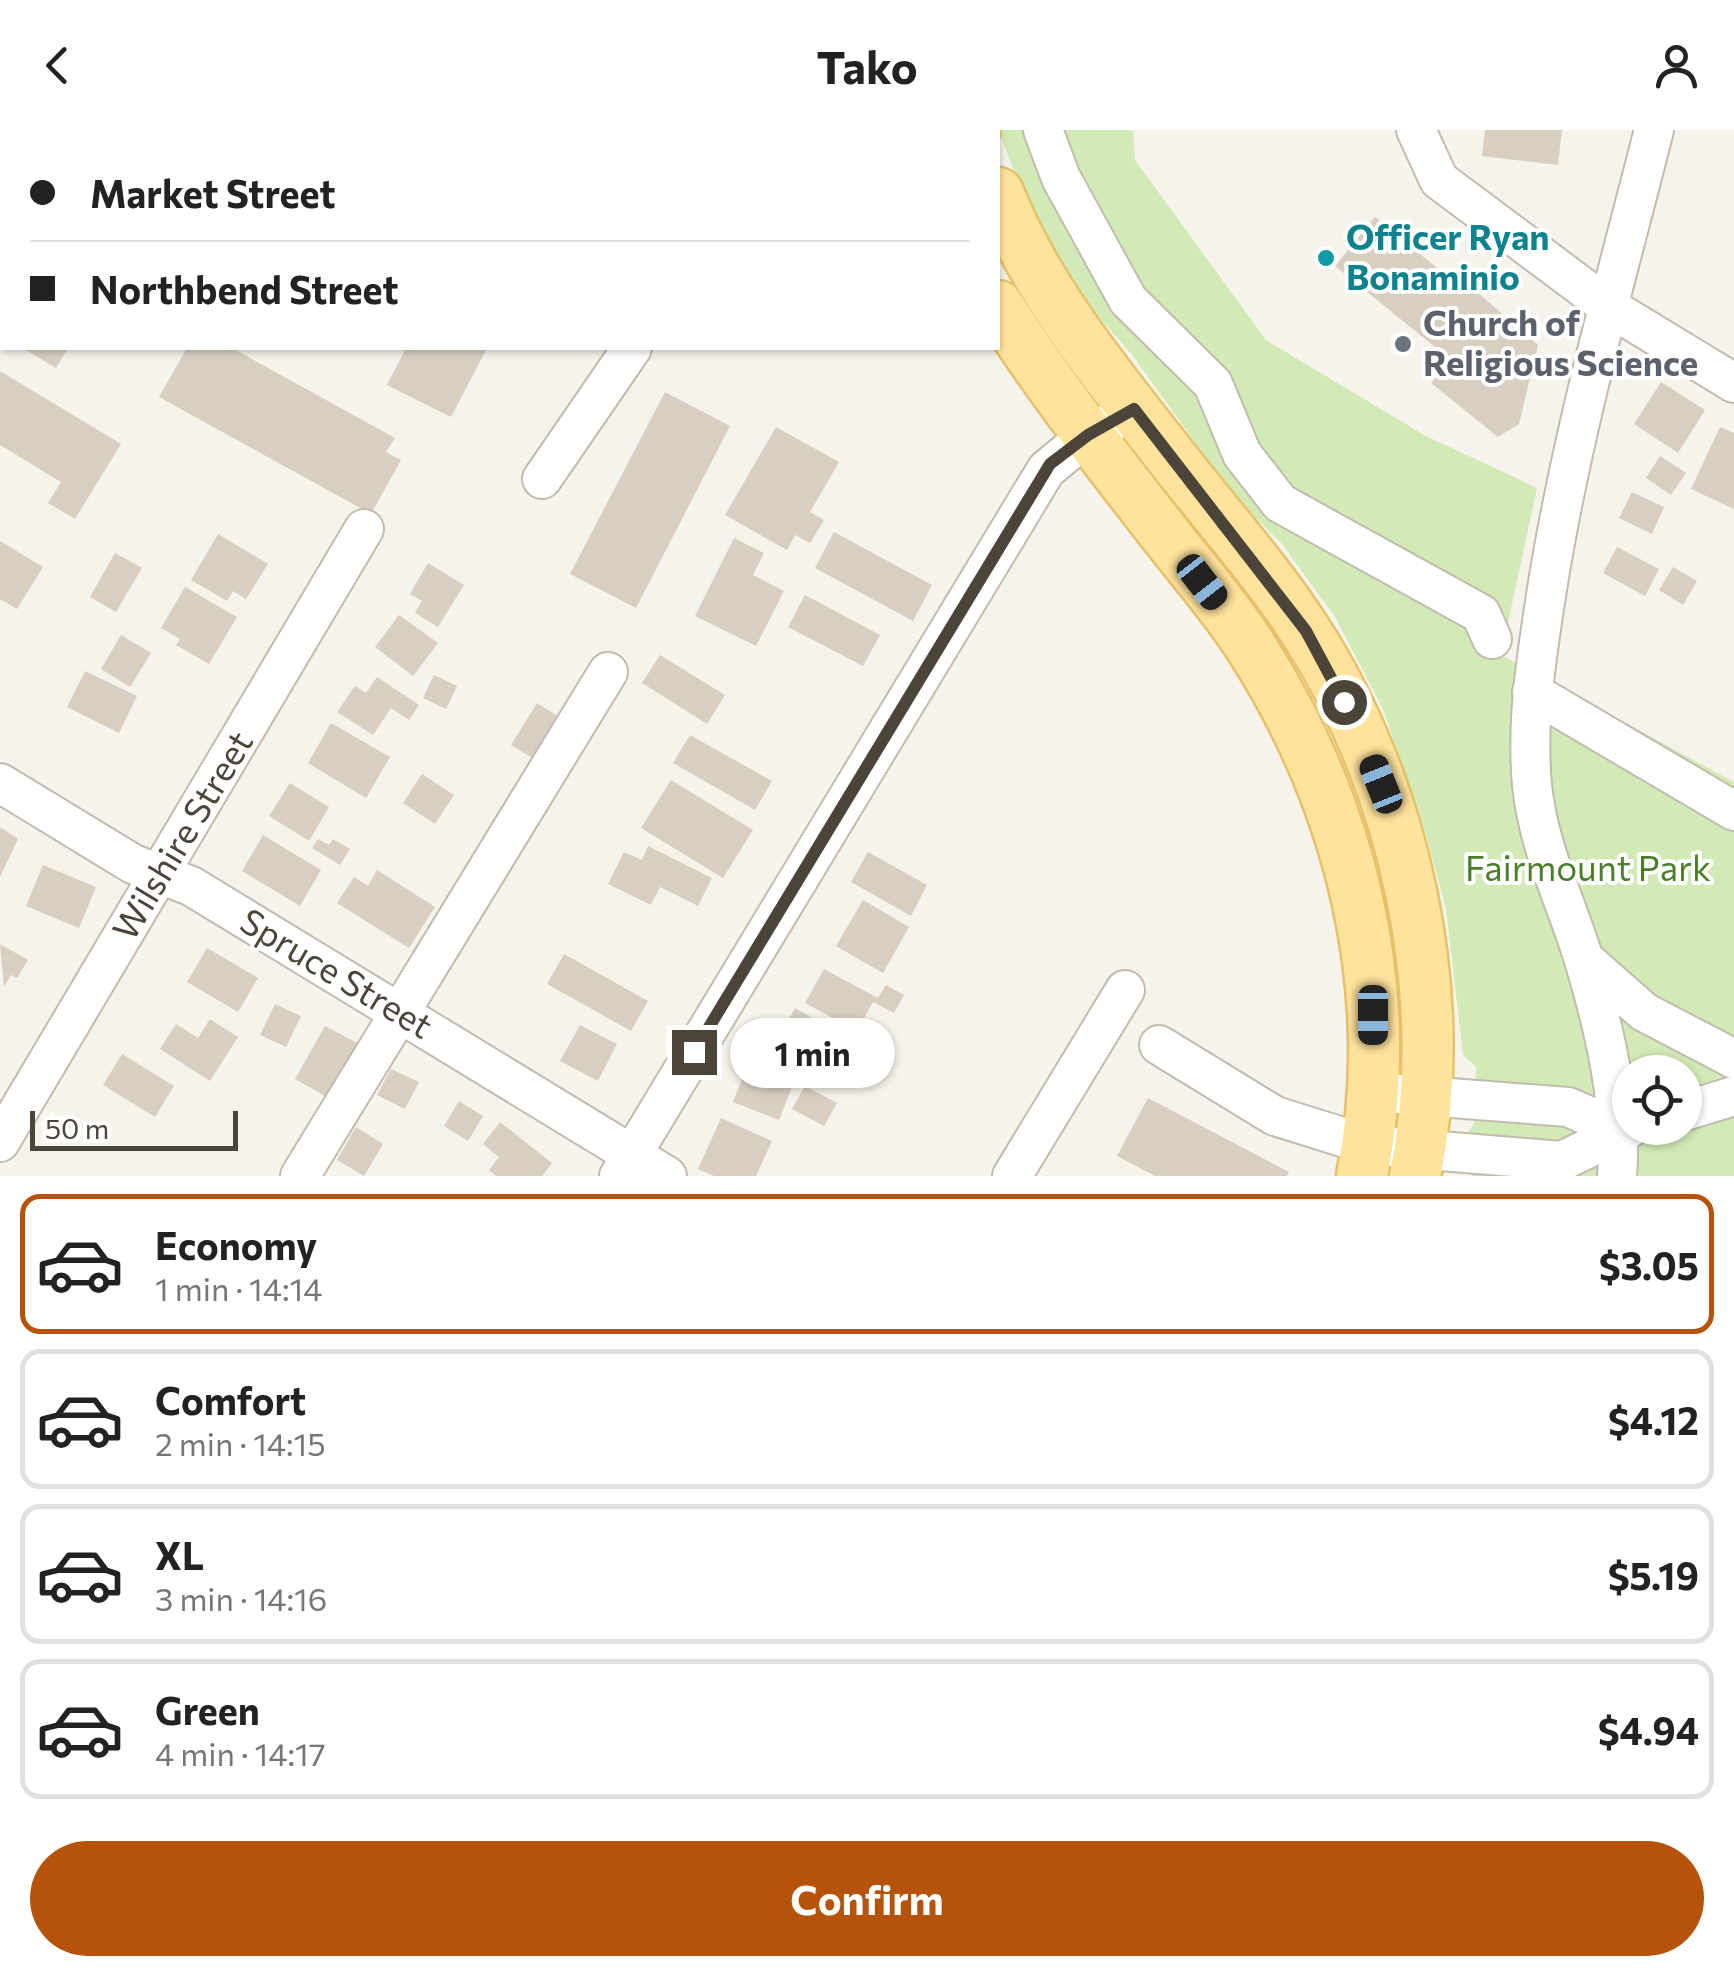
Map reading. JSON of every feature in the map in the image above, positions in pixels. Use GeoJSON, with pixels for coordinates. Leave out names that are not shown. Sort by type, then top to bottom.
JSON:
{"type":"FeatureCollection","features":[{"type":"Feature","properties":{"kind":"main road"},"geometry":{"type":"LineString","coordinates":[[1000,197],[1029,260],[1134,409],[1306,631],[1355,722],[1400,844],[1419,932],[1424,1096],[1417,1163]]}},
{"type":"Feature","properties":{"kind":"main road"},"geometry":{"type":"LineString","coordinates":[[1000,309],[1088,435],[1250,645],[1305,741],[1343,836],[1359,908],[1373,1015],[1372,1092],[1365,1160]]}},
{"type":"Feature","properties":{"kind":"street"},"geometry":{"type":"LineString","coordinates":[[1043,130],[1061,178],[1128,300],[1213,384],[1242,454],[1320,551],[1360,570]]}},
{"type":"Feature","properties":{"kind":"street"},"geometry":{"type":"LineString","coordinates":[[1416,130],[1440,180],[1609,306],[1734,383]]}},
{"type":"Feature","properties":{"kind":"street"},"geometry":{"type":"LineString","coordinates":[[1612,1075],[1584,960],[1552,877],[1532,786],[1532,692],[1580,406],[1654,130]]}},
{"type":"Feature","properties":{"kind":"street"},"geometry":{"type":"LineString","coordinates":[[542,478],[631,350]]}},
{"type":"Feature","properties":{"kind":"street"},"geometry":{"type":"LineString","coordinates":[[625,1165],[1046,470],[1088,435],[1134,409]]}},
{"type":"Feature","properties":{"kind":"street"},"geometry":{"type":"LineString","coordinates":[[1280,503],[1481,614],[1492,639]]}},
{"type":"Feature","properties":{"kind":"street","name":"Wilshire Street"},"geometry":{"type":"LineString","coordinates":[[0,1142],[364,529]]}},
{"type":"Feature","properties":{"kind":"street"},"geometry":{"type":"LineString","coordinates":[[300,1176],[608,672]]}},
{"type":"Feature","properties":{"kind":"street"},"geometry":{"type":"LineString","coordinates":[[1532,692],[1734,812]]}},
{"type":"Feature","properties":{"kind":"street","name":"Spruce Street"},"geometry":{"type":"LineString","coordinates":[[0,783],[133,864],[192,886],[399,1012],[625,1165],[668,1176]]}},
{"type":"Feature","properties":{"kind":"street"},"geometry":{"type":"LineString","coordinates":[[1584,960],[1644,1012],[1734,1060]]}},
{"type":"Feature","properties":{"kind":"street"},"geometry":{"type":"LineString","coordinates":[[1012,1176],[1124,990]]}},
{"type":"Feature","properties":{"kind":"street"},"geometry":{"type":"LineString","coordinates":[[1158,1046],[1274,1116],[1365,1160],[1562,1161],[1612,1136]]}},
{"type":"Feature","properties":{"kind":"street"},"geometry":{"type":"LineString","coordinates":[[1372,1092],[1568,1107],[1612,1124]]}},
{"type":"Feature","properties":{"kind":"street"},"geometry":{"type":"LineString","coordinates":[[1702,1106],[1734,1096]]}},
{"type":"Feature","properties":{"kind":"street"},"geometry":{"type":"LineString","coordinates":[[1617,1176],[1622,1145]]}},
{"type":"Feature","properties":{"kind":"green space","name":"Fairmount Park"},"geometry":{"type":"Polygon","coordinates":[[[1000,130],[1133,130],[1135,160],[1266,340],[1426,436],[1537,488],[1501,655],[1734,782],[1734,1176],[1472,1176],[1473,1144],[1466,1135],[1474,1124],[1476,1067],[1463,1055],[1446,909],[1424,827],[1383,709],[1335,617],[1282,544],[1232,494],[1133,356],[1085,301],[1051,250],[1019,186],[1000,130]]]}},
{"type":"Feature","properties":{"kind":"building"},"geometry":{"type":"Polygon","coordinates":[[[1485,130],[1562,130],[1558,165],[1482,156],[1485,130]]]}},
{"type":"Feature","properties":{"kind":"building"},"geometry":{"type":"Polygon","coordinates":[[[1375,217],[1465,291],[1469,285],[1538,345],[1519,424],[1498,437],[1431,383],[1451,360],[1335,266],[1375,217]]]}},
{"type":"Feature","properties":{"kind":"building"},"geometry":{"type":"Polygon","coordinates":[[[25,350],[67,350],[56,368],[25,350]]]}},
{"type":"Feature","properties":{"kind":"building"},"geometry":{"type":"Polygon","coordinates":[[[186,350],[236,350],[395,438],[386,452],[401,460],[371,514],[159,397],[186,350]]]}},
{"type":"Feature","properties":{"kind":"building"},"geometry":{"type":"Polygon","coordinates":[[[405,350],[486,350],[451,417],[387,385],[405,350]]]}},
{"type":"Feature","properties":{"kind":"building"},"geometry":{"type":"Polygon","coordinates":[[[0,371],[121,444],[75,519],[48,503],[61,482],[0,445],[0,371]]]}},
{"type":"Feature","properties":{"kind":"building"},"geometry":{"type":"Polygon","coordinates":[[[1661,382],[1705,410],[1678,453],[1634,424],[1661,382]]]}},
{"type":"Feature","properties":{"kind":"building"},"geometry":{"type":"Polygon","coordinates":[[[665,392],[730,426],[636,608],[570,574],[665,392]]]}},
{"type":"Feature","properties":{"kind":"building"},"geometry":{"type":"Polygon","coordinates":[[[776,427],[839,462],[810,512],[824,520],[810,543],[795,535],[787,550],[725,515],[776,427]]]}},
{"type":"Feature","properties":{"kind":"building"},"geometry":{"type":"Polygon","coordinates":[[[1720,427],[1734,433],[1734,509],[1691,489],[1720,427]]]}},
{"type":"Feature","properties":{"kind":"building"},"geometry":{"type":"Polygon","coordinates":[[[1660,456],[1686,473],[1671,495],[1646,478],[1660,456]]]}},
{"type":"Feature","properties":{"kind":"building"},"geometry":{"type":"Polygon","coordinates":[[[1632,492],[1664,507],[1652,534],[1619,518],[1632,492]]]}},
{"type":"Feature","properties":{"kind":"building"},"geometry":{"type":"Polygon","coordinates":[[[834,532],[932,585],[913,621],[815,568],[834,532]]]}},
{"type":"Feature","properties":{"kind":"building"},"geometry":{"type":"Polygon","coordinates":[[[218,534],[268,564],[246,599],[233,591],[227,601],[191,580],[218,534]]]}},
{"type":"Feature","properties":{"kind":"building"},"geometry":{"type":"Polygon","coordinates":[[[734,538],[764,553],[753,575],[784,591],[756,646],[695,616],[734,538]]]}},
{"type":"Feature","properties":{"kind":"building"},"geometry":{"type":"Polygon","coordinates":[[[0,541],[43,567],[17,609],[0,599],[0,541]]]}},
{"type":"Feature","properties":{"kind":"building"},"geometry":{"type":"Polygon","coordinates":[[[1617,547],[1659,569],[1645,596],[1603,573],[1617,547]]]}},
{"type":"Feature","properties":{"kind":"building"},"geometry":{"type":"Polygon","coordinates":[[[115,553],[142,568],[116,612],[90,597],[115,553]]]}},
{"type":"Feature","properties":{"kind":"building"},"geometry":{"type":"Polygon","coordinates":[[[428,563],[464,585],[438,627],[415,613],[422,601],[410,594],[428,563]]]}},
{"type":"Feature","properties":{"kind":"building"},"geometry":{"type":"Polygon","coordinates":[[[1673,567],[1697,581],[1683,605],[1659,590],[1673,567]]]}},
{"type":"Feature","properties":{"kind":"building"},"geometry":{"type":"Polygon","coordinates":[[[185,587],[237,617],[209,664],[176,645],[180,639],[161,628],[185,587]]]}},
{"type":"Feature","properties":{"kind":"building"},"geometry":{"type":"Polygon","coordinates":[[[805,595],[880,635],[863,666],[788,627],[805,595]]]}},
{"type":"Feature","properties":{"kind":"building"},"geometry":{"type":"Polygon","coordinates":[[[399,615],[438,643],[413,676],[375,647],[399,615]]]}},
{"type":"Feature","properties":{"kind":"building"},"geometry":{"type":"Polygon","coordinates":[[[121,635],[151,653],[130,687],[101,669],[121,635]]]}},
{"type":"Feature","properties":{"kind":"building"},"geometry":{"type":"Polygon","coordinates":[[[660,655],[725,695],[707,724],[642,683],[660,655]]]}},
{"type":"Feature","properties":{"kind":"building"},"geometry":{"type":"Polygon","coordinates":[[[85,671],[137,696],[119,733],[67,707],[85,671]]]}},
{"type":"Feature","properties":{"kind":"building"},"geometry":{"type":"Polygon","coordinates":[[[434,675],[457,686],[446,709],[423,698],[434,675]]]}},
{"type":"Feature","properties":{"kind":"building"},"geometry":{"type":"Polygon","coordinates":[[[377,677],[419,705],[409,720],[391,708],[373,735],[337,712],[355,686],[366,693],[377,677]]]}},
{"type":"Feature","properties":{"kind":"building"},"geometry":{"type":"Polygon","coordinates":[[[537,703],[561,718],[534,759],[511,745],[537,703]]]}},
{"type":"Feature","properties":{"kind":"building"},"geometry":{"type":"Polygon","coordinates":[[[331,723],[390,757],[366,798],[308,763],[331,723]]]}},
{"type":"Feature","properties":{"kind":"building"},"geometry":{"type":"Polygon","coordinates":[[[690,735],[772,781],[755,810],[673,763],[690,735]]]}},
{"type":"Feature","properties":{"kind":"building"},"geometry":{"type":"Polygon","coordinates":[[[422,774],[454,795],[435,824],[403,803],[422,774]]]}},
{"type":"Feature","properties":{"kind":"building"},"geometry":{"type":"Polygon","coordinates":[[[671,780],[753,830],[723,878],[641,828],[671,780]]]}},
{"type":"Feature","properties":{"kind":"building"},"geometry":{"type":"Polygon","coordinates":[[[290,783],[329,807],[309,841],[269,816],[290,783]]]}},
{"type":"Feature","properties":{"kind":"building"},"geometry":{"type":"Polygon","coordinates":[[[0,827],[18,839],[0,877],[0,827]]]}},
{"type":"Feature","properties":{"kind":"building"},"geometry":{"type":"Polygon","coordinates":[[[263,835],[321,870],[300,906],[242,871],[263,835]]]}},
{"type":"Feature","properties":{"kind":"building"},"geometry":{"type":"Polygon","coordinates":[[[318,839],[329,845],[333,839],[350,849],[340,865],[312,848],[318,839]]]}},
{"type":"Feature","properties":{"kind":"building"},"geometry":{"type":"Polygon","coordinates":[[[648,846],[712,878],[698,906],[660,887],[651,905],[608,884],[624,852],[642,860],[648,846]]]}},
{"type":"Feature","properties":{"kind":"building"},"geometry":{"type":"Polygon","coordinates":[[[868,852],[927,885],[911,916],[851,882],[868,852]]]}},
{"type":"Feature","properties":{"kind":"building"},"geometry":{"type":"Polygon","coordinates":[[[43,865],[96,887],[79,928],[26,906],[43,865]]]}},
{"type":"Feature","properties":{"kind":"building"},"geometry":{"type":"Polygon","coordinates":[[[377,870],[435,907],[409,948],[337,903],[354,877],[368,886],[377,870]]]}},
{"type":"Feature","properties":{"kind":"building"},"geometry":{"type":"Polygon","coordinates":[[[863,900],[909,927],[883,973],[836,946],[863,900]]]}},
{"type":"Feature","properties":{"kind":"building"},"geometry":{"type":"Polygon","coordinates":[[[0,944],[28,960],[17,978],[11,975],[4,987],[0,944]]]}},
{"type":"Feature","properties":{"kind":"building"},"geometry":{"type":"Polygon","coordinates":[[[207,948],[258,978],[238,1012],[187,982],[207,948]]]}},
{"type":"Feature","properties":{"kind":"building"},"geometry":{"type":"Polygon","coordinates":[[[564,954],[648,1001],[631,1031],[547,984],[564,954]]]}},
{"type":"Feature","properties":{"kind":"building"},"geometry":{"type":"Polygon","coordinates":[[[824,969],[878,998],[886,985],[904,995],[894,1013],[873,1002],[857,1031],[805,1003],[824,969]]]}},
{"type":"Feature","properties":{"kind":"building"},"geometry":{"type":"Polygon","coordinates":[[[275,1004],[301,1016],[286,1047],[260,1035],[275,1004]]]}},
{"type":"Feature","properties":{"kind":"building"},"geometry":{"type":"Polygon","coordinates":[[[795,1008],[838,1032],[814,1075],[771,1052],[795,1008]]]}},
{"type":"Feature","properties":{"kind":"building"},"geometry":{"type":"Polygon","coordinates":[[[210,1019],[238,1037],[210,1081],[160,1049],[176,1024],[198,1038],[210,1019]]]}},
{"type":"Feature","properties":{"kind":"building"},"geometry":{"type":"Polygon","coordinates":[[[580,1025],[617,1044],[598,1081],[560,1061],[580,1025]]]}},
{"type":"Feature","properties":{"kind":"building"},"geometry":{"type":"Polygon","coordinates":[[[325,1026],[363,1046],[332,1100],[295,1079],[325,1026]]]}},
{"type":"Feature","properties":{"kind":"building"},"geometry":{"type":"Polygon","coordinates":[[[122,1054],[174,1086],[155,1117],[103,1085],[122,1054]]]}},
{"type":"Feature","properties":{"kind":"building"},"geometry":{"type":"Polygon","coordinates":[[[391,1069],[419,1082],[405,1109],[377,1095],[391,1069]]]}},
{"type":"Feature","properties":{"kind":"building"},"geometry":{"type":"Polygon","coordinates":[[[746,1069],[792,1087],[779,1120],[733,1102],[746,1069]]]}},
{"type":"Feature","properties":{"kind":"building"},"geometry":{"type":"Polygon","coordinates":[[[805,1086],[837,1103],[824,1126],[792,1109],[805,1086]]]}},
{"type":"Feature","properties":{"kind":"building"},"geometry":{"type":"Polygon","coordinates":[[[1148,1098],[1289,1172],[1287,1176],[1155,1176],[1117,1156],[1148,1098]]]}},
{"type":"Feature","properties":{"kind":"building"},"geometry":{"type":"Polygon","coordinates":[[[459,1101],[483,1116],[468,1141],[444,1126],[459,1101]]]}},
{"type":"Feature","properties":{"kind":"building"},"geometry":{"type":"Polygon","coordinates":[[[721,1118],[772,1141],[756,1176],[714,1176],[698,1169],[721,1118]]]}},
{"type":"Feature","properties":{"kind":"building"},"geometry":{"type":"Polygon","coordinates":[[[500,1122],[552,1163],[542,1176],[496,1176],[489,1170],[499,1157],[483,1144],[500,1122]]]}},
{"type":"Feature","properties":{"kind":"building"},"geometry":{"type":"Polygon","coordinates":[[[356,1127],[383,1144],[364,1176],[337,1160],[356,1127]]]}},
{"type":"Feature","properties":{"kind":"place","name":"Officer Ryan Bonaminio"},"geometry":{"type":"Point","coordinates":[1326,258]}},
{"type":"Feature","properties":{"kind":"place","name":"Church of Religious Science"},"geometry":{"type":"Point","coordinates":[1403,344]}},
{"type":"Feature","properties":{"kind":"route"},"geometry":{"type":"LineString","coordinates":[[694,1052],[1050,464],[1088,435],[1134,409],[1306,631],[1344,702]]}}]}
